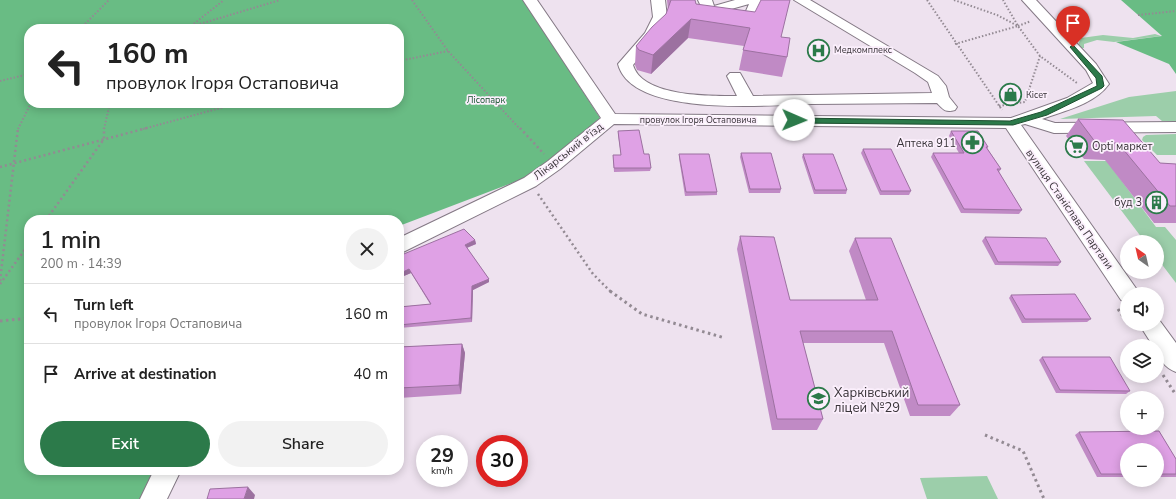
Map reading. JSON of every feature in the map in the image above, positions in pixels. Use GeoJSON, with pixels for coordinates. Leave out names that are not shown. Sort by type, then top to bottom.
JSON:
{"type":"FeatureCollection","features":[{"type":"Feature","properties":{"kind":"street","name":"Лікарський в'їзд"},"geometry":{"type":"LineString","coordinates":[[404,245],[530,182],[554,165],[610,119],[530,0]]}},
{"type":"Feature","properties":{"kind":"street"},"geometry":{"type":"LineString","coordinates":[[658,0],[660,17],[651,35],[625,64],[627,74],[637,83],[677,97],[703,100],[941,98]]}},
{"type":"Feature","properties":{"kind":"street"},"geometry":{"type":"LineString","coordinates":[[750,0],[707,5],[713,18],[732,24],[746,22],[751,19],[757,0]]}},
{"type":"Feature","properties":{"kind":"street"},"geometry":{"type":"LineString","coordinates":[[801,0],[933,79],[938,86],[941,98],[960,122]]}},
{"type":"Feature","properties":{"kind":"street","name":"провулок Ігоря Остаповича"},"geometry":{"type":"LineString","coordinates":[[610,119],[960,122],[1018,121],[1044,113],[1090,92],[1102,84],[1099,78],[1031,1]]}},
{"type":"Feature","properties":{"kind":"street"},"geometry":{"type":"LineString","coordinates":[[736,76],[747,100]]}},
{"type":"Feature","properties":{"kind":"street"},"geometry":{"type":"LineString","coordinates":[[1018,121],[1054,128],[1176,128]]}},
{"type":"Feature","properties":{"kind":"street","name":"вулиця Станіслава Партали"},"geometry":{"type":"LineString","coordinates":[[1018,121],[1125,287]]}},
{"type":"Feature","properties":{"kind":"street"},"geometry":{"type":"LineString","coordinates":[[1153,331],[1168,367]]}},
{"type":"Feature","properties":{"kind":"street"},"geometry":{"type":"LineString","coordinates":[[153,499],[165,475]]}},
{"type":"Feature","properties":{"kind":"path"},"geometry":{"type":"LineString","coordinates":[[85,24],[109,0]]}},
{"type":"Feature","properties":{"kind":"path"},"geometry":{"type":"LineString","coordinates":[[194,24],[224,0]]}},
{"type":"Feature","properties":{"kind":"path"},"geometry":{"type":"LineString","coordinates":[[200,24],[280,0]]}},
{"type":"Feature","properties":{"kind":"path"},"geometry":{"type":"LineString","coordinates":[[412,0],[448,51],[554,165]]}},
{"type":"Feature","properties":{"kind":"path"},"geometry":{"type":"LineString","coordinates":[[927,0],[955,44],[996,102]]}},
{"type":"Feature","properties":{"kind":"path"},"geometry":{"type":"LineString","coordinates":[[954,0],[997,15],[1018,26]]}},
{"type":"Feature","properties":{"kind":"path"},"geometry":{"type":"LineString","coordinates":[[1003,0],[1018,26],[1040,56],[1090,92]]}},
{"type":"Feature","properties":{"kind":"path"},"geometry":{"type":"LineString","coordinates":[[1138,15],[1176,11]]}},
{"type":"Feature","properties":{"kind":"path"},"geometry":{"type":"LineString","coordinates":[[955,44],[1018,26]]}},
{"type":"Feature","properties":{"kind":"path"},"geometry":{"type":"LineString","coordinates":[[404,60],[448,51]]}},
{"type":"Feature","properties":{"kind":"path"},"geometry":{"type":"LineString","coordinates":[[999,106],[1025,102],[1040,56]]}},
{"type":"Feature","properties":{"kind":"path"},"geometry":{"type":"LineString","coordinates":[[0,81],[24,75]]}},
{"type":"Feature","properties":{"kind":"path"},"geometry":{"type":"LineString","coordinates":[[0,283],[18,127],[28,108]]}},
{"type":"Feature","properties":{"kind":"path"},"geometry":{"type":"LineString","coordinates":[[50,215],[104,139],[104,124],[109,108]]}},
{"type":"Feature","properties":{"kind":"path"},"geometry":{"type":"LineString","coordinates":[[0,167],[220,108]]}},
{"type":"Feature","properties":{"kind":"path"},"geometry":{"type":"LineString","coordinates":[[530,182],[593,274],[611,292],[642,314],[725,338]]}},
{"type":"Feature","properties":{"kind":"path"},"geometry":{"type":"LineString","coordinates":[[0,283],[24,251]]}},
{"type":"Feature","properties":{"kind":"path"},"geometry":{"type":"LineString","coordinates":[[0,322],[24,319]]}},
{"type":"Feature","properties":{"kind":"path"},"geometry":{"type":"LineString","coordinates":[[1168,367],[1176,395]]}},
{"type":"Feature","properties":{"kind":"path"},"geometry":{"type":"LineString","coordinates":[[985,435],[1022,451],[1044,499]]}},
{"type":"Feature","properties":{"kind":"green space","name":"Лісопарк"},"geometry":{"type":"Polygon","coordinates":[[[0,0],[524,0],[600,118],[543,167],[525,178],[404,224],[404,215],[24,215],[24,475],[152,475],[140,499],[0,499],[0,0]]]}},
{"type":"Feature","properties":{"kind":"green space"},"geometry":{"type":"Polygon","coordinates":[[[1121,0],[1176,0],[1176,74],[1169,64],[1116,42],[1162,36],[1121,0]]]}},
{"type":"Feature","properties":{"kind":"green space"},"geometry":{"type":"Polygon","coordinates":[[[1155,34],[1161,36],[1114,42],[1097,40],[1084,44],[1084,48],[1081,48],[1078,45],[1081,38],[1103,35],[1133,38],[1155,34]]]}},
{"type":"Feature","properties":{"kind":"green space"},"geometry":{"type":"Polygon","coordinates":[[[1176,91],[1176,121],[1162,121],[1156,116],[1060,119],[1129,97],[1176,91]]]}},
{"type":"Feature","properties":{"kind":"green space"},"geometry":{"type":"Polygon","coordinates":[[[1176,134],[1176,155],[1157,155],[1142,140],[1146,135],[1176,134]]]}},
{"type":"Feature","properties":{"kind":"green space"},"geometry":{"type":"Polygon","coordinates":[[[1084,161],[1107,161],[1156,227],[1165,227],[1176,240],[1176,283],[1164,267],[1164,235],[1140,235],[1084,161]]]}},
{"type":"Feature","properties":{"kind":"green space"},"geometry":{"type":"Polygon","coordinates":[[[987,476],[998,499],[927,499],[920,478],[987,476]]]}},
{"type":"Feature","properties":{"kind":"building"},"geometry":{"type":"Polygon","coordinates":[[[671,0],[695,0],[696,4],[755,12],[761,0],[790,0],[781,37],[790,38],[787,57],[743,50],[750,28],[691,19],[653,55],[639,50],[636,46],[652,27],[666,14],[671,0]]]}},
{"type":"Feature","properties":{"kind":"building"},"geometry":{"type":"Polygon","coordinates":[[[1078,119],[1123,120],[1160,163],[1176,164],[1176,206],[1170,206],[1118,143],[1096,143],[1078,119]]]}},
{"type":"Feature","properties":{"kind":"building"},"geometry":{"type":"Polygon","coordinates":[[[639,130],[644,154],[649,154],[651,168],[614,168],[613,155],[621,155],[618,131],[639,130]]]}},
{"type":"Feature","properties":{"kind":"building"},"geometry":{"type":"Polygon","coordinates":[[[951,131],[978,131],[988,147],[986,147],[1001,169],[997,169],[1022,210],[964,209],[933,153],[964,153],[951,131]]]}},
{"type":"Feature","properties":{"kind":"building"},"geometry":{"type":"Polygon","coordinates":[[[863,149],[891,149],[911,191],[881,191],[863,149]]]}},
{"type":"Feature","properties":{"kind":"building"},"geometry":{"type":"Polygon","coordinates":[[[741,153],[771,153],[781,189],[750,189],[741,153]]]}},
{"type":"Feature","properties":{"kind":"building"},"geometry":{"type":"Polygon","coordinates":[[[679,154],[709,154],[717,192],[686,192],[679,154]]]}},
{"type":"Feature","properties":{"kind":"building"},"geometry":{"type":"Polygon","coordinates":[[[803,154],[833,154],[847,190],[815,190],[803,154]]]}},
{"type":"Feature","properties":{"kind":"building"},"geometry":{"type":"Polygon","coordinates":[[[464,229],[475,240],[465,245],[489,279],[472,286],[471,318],[404,325],[404,307],[431,304],[409,269],[404,272],[404,254],[464,229]]]}},
{"type":"Feature","properties":{"kind":"building"},"geometry":{"type":"Polygon","coordinates":[[[740,236],[774,237],[790,300],[878,300],[855,238],[891,238],[960,405],[918,405],[892,331],[800,331],[823,419],[777,419],[740,236]]]}},
{"type":"Feature","properties":{"kind":"building"},"geometry":{"type":"Polygon","coordinates":[[[985,237],[1046,238],[1061,262],[998,262],[985,237]]]}},
{"type":"Feature","properties":{"kind":"building"},"geometry":{"type":"Polygon","coordinates":[[[1075,294],[1091,319],[1025,319],[1011,295],[1075,294]]]}},
{"type":"Feature","properties":{"kind":"building"},"geometry":{"type":"Polygon","coordinates":[[[462,344],[459,385],[404,388],[404,347],[462,344]]]}},
{"type":"Feature","properties":{"kind":"building"},"geometry":{"type":"Polygon","coordinates":[[[1042,357],[1110,357],[1120,374],[1120,383],[1125,383],[1130,391],[1060,390],[1042,357]]]}},
{"type":"Feature","properties":{"kind":"building"},"geometry":{"type":"Polygon","coordinates":[[[1120,431],[1120,435],[1161,435],[1176,459],[1176,474],[1164,474],[1164,443],[1120,443],[1120,474],[1101,474],[1079,432],[1120,431]]]}},
{"type":"Feature","properties":{"kind":"building"},"geometry":{"type":"Polygon","coordinates":[[[248,487],[244,499],[207,499],[210,489],[248,487]]]}},
{"type":"Feature","properties":{"kind":"place","name":"Медкомплекс"},"geometry":{"type":"Point","coordinates":[819,50]}},
{"type":"Feature","properties":{"kind":"place","name":"Кісет"},"geometry":{"type":"Point","coordinates":[1011,95]}},
{"type":"Feature","properties":{"kind":"place","name":"Аптека 911"},"geometry":{"type":"Point","coordinates":[972,143]}},
{"type":"Feature","properties":{"kind":"place","name":"Opti маркет"},"geometry":{"type":"Point","coordinates":[1077,146]}},
{"type":"Feature","properties":{"kind":"place","name":"буд 3"},"geometry":{"type":"Point","coordinates":[1157,202]}},
{"type":"Feature","properties":{"kind":"place","name":"Харківський ліцей №29"},"geometry":{"type":"Point","coordinates":[818,399]}},
{"type":"Feature","properties":{"kind":"route"},"geometry":{"type":"LineString","coordinates":[[794,120],[1010,124],[1044,113],[1078,99],[1094,91],[1102,84],[1091,67],[1073,47]]}}]}
